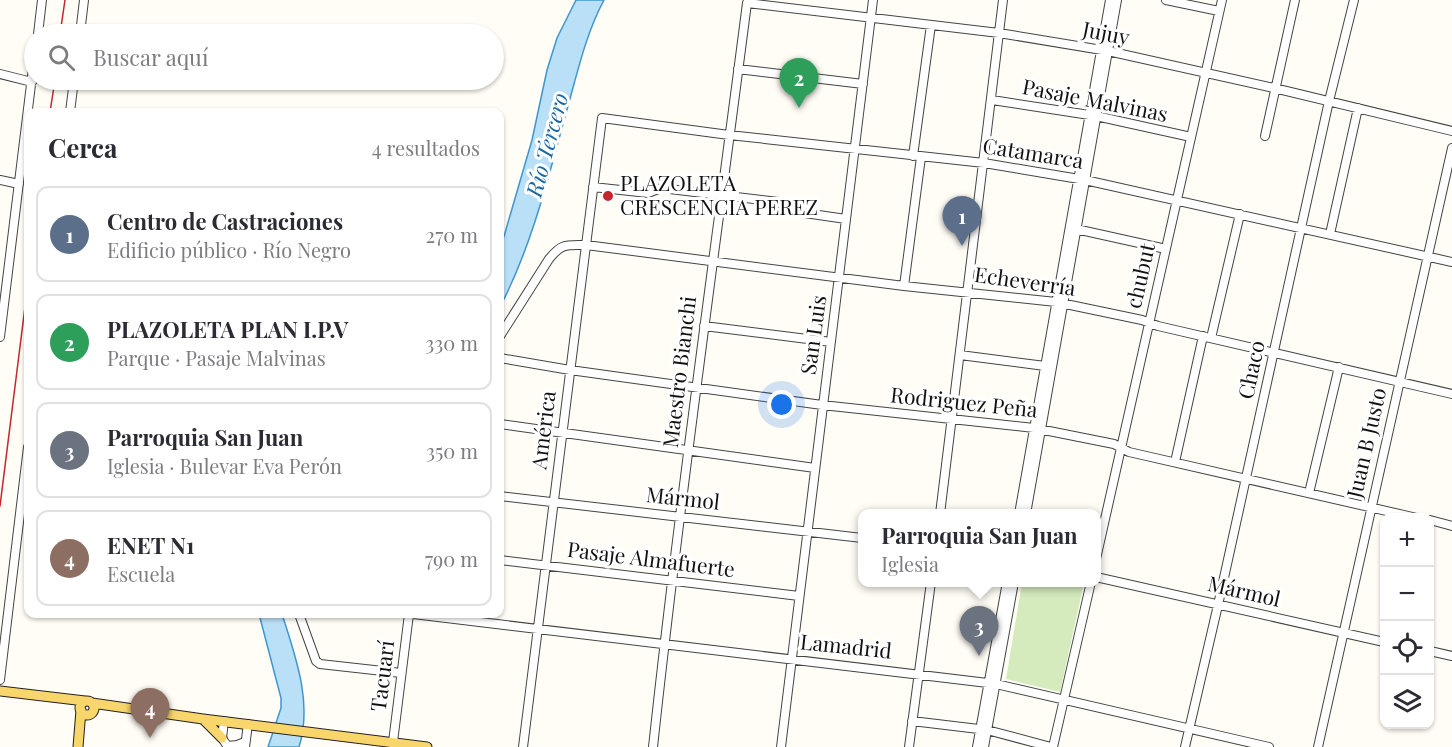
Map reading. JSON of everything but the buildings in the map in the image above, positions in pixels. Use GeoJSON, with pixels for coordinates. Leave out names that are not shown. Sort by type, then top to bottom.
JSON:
{"type":"FeatureCollection","features":[{"type":"Feature","properties":{"kind":"main road"},"geometry":{"type":"LineString","coordinates":[[0,691],[87,706],[427,747]]}},
{"type":"Feature","properties":{"kind":"main road"},"geometry":{"type":"LineString","coordinates":[[78,747],[81,722],[87,706]]}},
{"type":"Feature","properties":{"kind":"main road"},"geometry":{"type":"LineString","coordinates":[[203,719],[226,744]]}},
{"type":"Feature","properties":{"kind":"street"},"geometry":{"type":"LineString","coordinates":[[39,24],[42,0]]}},
{"type":"Feature","properties":{"kind":"street"},"geometry":{"type":"LineString","coordinates":[[81,24],[84,0]]}},
{"type":"Feature","properties":{"kind":"street"},"geometry":{"type":"LineString","coordinates":[[809,10],[810,0]]}},
{"type":"Feature","properties":{"kind":"street","name":"San Luis"},"geometry":{"type":"LineString","coordinates":[[781,747],[873,0]]}},
{"type":"Feature","properties":{"kind":"street"},"geometry":{"type":"LineString","coordinates":[[941,509],[1003,0]]}},
{"type":"Feature","properties":{"kind":"street"},"geometry":{"type":"LineString","coordinates":[[1105,51],[1110,0]]}},
{"type":"Feature","properties":{"kind":"street"},"geometry":{"type":"LineString","coordinates":[[1020,509],[1037,429],[1105,51],[1117,0]]}},
{"type":"Feature","properties":{"kind":"street"},"geometry":{"type":"LineString","coordinates":[[1166,0],[1219,11]]}},
{"type":"Feature","properties":{"kind":"street","name":"chubut"},"geometry":{"type":"LineString","coordinates":[[1101,538],[1222,0]]}},
{"type":"Feature","properties":{"kind":"street"},"geometry":{"type":"LineString","coordinates":[[1265,136],[1295,0]]}},
{"type":"Feature","properties":{"kind":"street","name":"Chaco"},"geometry":{"type":"LineString","coordinates":[[1185,747],[1329,101],[1354,0]]}},
{"type":"Feature","properties":{"kind":"street","name":"Jujuy"},"geometry":{"type":"LineString","coordinates":[[747,3],[999,33],[1105,51],[1274,88],[1452,131]]}},
{"type":"Feature","properties":{"kind":"street","name":"Maestro Bianchi"},"geometry":{"type":"LineString","coordinates":[[653,747],[720,194],[747,3]]}},
{"type":"Feature","properties":{"kind":"street"},"geometry":{"type":"LineString","coordinates":[[904,285],[931,25]]}},
{"type":"Feature","properties":{"kind":"street"},"geometry":{"type":"LineString","coordinates":[[738,69],[863,84]]}},
{"type":"Feature","properties":{"kind":"street"},"geometry":{"type":"LineString","coordinates":[[0,74],[24,80]]}},
{"type":"Feature","properties":{"kind":"street"},"geometry":{"type":"LineString","coordinates":[[29,108],[31,90]]}},
{"type":"Feature","properties":{"kind":"street"},"geometry":{"type":"LineString","coordinates":[[70,108],[73,90]]}},
{"type":"Feature","properties":{"kind":"street","name":"Pasaje Malvinas"},"geometry":{"type":"LineString","coordinates":[[992,100],[1093,116],[1191,137]]}},
{"type":"Feature","properties":{"kind":"street"},"geometry":{"type":"LineString","coordinates":[[1330,234],[1358,108]]}},
{"type":"Feature","properties":{"kind":"street","name":"Catamarca"},"geometry":{"type":"LineString","coordinates":[[602,118],[729,135],[984,163],[1082,179],[1452,262]]}},
{"type":"Feature","properties":{"kind":"street","name":"América"},"geometry":{"type":"LineString","coordinates":[[523,747],[602,118]]}},
{"type":"Feature","properties":{"kind":"street"},"geometry":{"type":"LineString","coordinates":[[0,337],[24,145]]}},
{"type":"Feature","properties":{"kind":"street","name":"Juan B Justo"},"geometry":{"type":"LineString","coordinates":[[1318,747],[1452,148]]}},
{"type":"Feature","properties":{"kind":"street"},"geometry":{"type":"LineString","coordinates":[[1027,509],[1045,366],[1076,229],[1082,179]]}},
{"type":"Feature","properties":{"kind":"street"},"geometry":{"type":"LineString","coordinates":[[0,180],[19,184]]}},
{"type":"Feature","properties":{"kind":"street"},"geometry":{"type":"LineString","coordinates":[[593,187],[648,193],[661,188],[720,194],[778,202],[791,211],[846,219]]}},
{"type":"Feature","properties":{"kind":"street"},"geometry":{"type":"LineString","coordinates":[[1175,462],[1240,214]]}},
{"type":"Feature","properties":{"kind":"street"},"geometry":{"type":"LineString","coordinates":[[1076,229],[1166,249]]}},
{"type":"Feature","properties":{"kind":"street","name":"Echeverría"},"geometry":{"type":"LineString","coordinates":[[504,330],[558,248],[563,245],[586,245],[1060,303],[1452,394]]}},
{"type":"Feature","properties":{"kind":"street"},"geometry":{"type":"LineString","coordinates":[[704,326],[831,342]]}},
{"type":"Feature","properties":{"kind":"street"},"geometry":{"type":"LineString","coordinates":[[960,355],[1045,366]]}},
{"type":"Feature","properties":{"kind":"street","name":"Rodriguez Peña"},"geometry":{"type":"LineString","coordinates":[[504,359],[822,405],[1037,429],[1114,444],[1129,452],[1396,513]]}},
{"type":"Feature","properties":{"kind":"street"},"geometry":{"type":"LineString","coordinates":[[1309,493],[1339,367]]}},
{"type":"Feature","properties":{"kind":"street"},"geometry":{"type":"LineString","coordinates":[[504,425],[815,468]]}},
{"type":"Feature","properties":{"kind":"street"},"geometry":{"type":"LineString","coordinates":[[0,680],[24,480]]}},
{"type":"Feature","properties":{"kind":"street","name":"Mármol"},"geometry":{"type":"LineString","coordinates":[[504,496],[858,537]]}},
{"type":"Feature","properties":{"kind":"street"},"geometry":{"type":"LineString","coordinates":[[1434,521],[1452,525]]}},
{"type":"Feature","properties":{"kind":"street","name":"Pasaje Almafuerte"},"geometry":{"type":"LineString","coordinates":[[504,560],[799,596]]}},
{"type":"Feature","properties":{"kind":"street","name":"Mármol"},"geometry":{"type":"LineString","coordinates":[[1101,578],[1380,641]]}},
{"type":"Feature","properties":{"kind":"street"},"geometry":{"type":"LineString","coordinates":[[909,747],[930,587]]}},
{"type":"Feature","properties":{"kind":"street"},"geometry":{"type":"LineString","coordinates":[[992,684],[1006,587]]}},
{"type":"Feature","properties":{"kind":"street"},"geometry":{"type":"LineString","coordinates":[[977,747],[983,730],[1013,587]]}},
{"type":"Feature","properties":{"kind":"street"},"geometry":{"type":"LineString","coordinates":[[912,721],[983,730],[1052,747],[1090,587]]}},
{"type":"Feature","properties":{"kind":"street"},"geometry":{"type":"LineString","coordinates":[[300,618],[316,661],[320,664],[401,673]]}},
{"type":"Feature","properties":{"kind":"street","name":"Tacuarí"},"geometry":{"type":"LineString","coordinates":[[393,742],[410,618]]}},
{"type":"Feature","properties":{"kind":"street","name":"Lamadrid"},"geometry":{"type":"LineString","coordinates":[[445,618],[992,684],[1269,747]]}},
{"type":"Feature","properties":{"kind":"street"},"geometry":{"type":"LineString","coordinates":[[1434,652],[1452,656]]}},
{"type":"Feature","properties":{"kind":"street"},"geometry":{"type":"LineString","coordinates":[[224,721],[226,744],[245,744],[248,724]]}},
{"type":"Feature","properties":{"kind":"street"},"geometry":{"type":"LineString","coordinates":[[983,730],[984,747]]}},
{"type":"Feature","properties":{"kind":"green space"},"geometry":{"type":"Polygon","coordinates":[[[1021,587],[1083,587],[1060,692],[1006,679],[1021,587]]]}},
{"type":"Feature","properties":{"kind":"water","name":"Río Tercero"},"geometry":{"type":"Polygon","coordinates":[[[576,0],[604,0],[585,46],[532,230],[504,299],[504,236],[532,140],[547,70],[557,38],[576,0]]]}},
{"type":"Feature","properties":{"kind":"water"},"geometry":{"type":"Polygon","coordinates":[[[260,618],[283,618],[292,646],[303,696],[303,730],[299,747],[268,747],[281,708],[281,698],[260,618]]]}},
{"type":"Feature","properties":{"kind":"railway"},"geometry":{"type":"LineString","coordinates":[[61,24],[65,0]]}},
{"type":"Feature","properties":{"kind":"railway"},"geometry":{"type":"LineString","coordinates":[[51,108],[53,90]]}},
{"type":"Feature","properties":{"kind":"railway"},"geometry":{"type":"LineString","coordinates":[[0,506],[24,315]]}},
{"type":"Feature","properties":{"kind":"place","name":"PLAZOLETA PLAN I.P.V"},"geometry":{"type":"Point","coordinates":[799,108]}},
{"type":"Feature","properties":{"kind":"place","name":"PLAZOLETA CRESCENCIA PEREZ"},"geometry":{"type":"Point","coordinates":[608,196]}},
{"type":"Feature","properties":{"kind":"place","name":"Centro de Castraciones"},"geometry":{"type":"Point","coordinates":[962,246]}},
{"type":"Feature","properties":{"kind":"place","name":"Parroquia San Juan"},"geometry":{"type":"Point","coordinates":[979,656]}},
{"type":"Feature","properties":{"kind":"place","name":"ENET N1"},"geometry":{"type":"Point","coordinates":[150,738]}}]}
